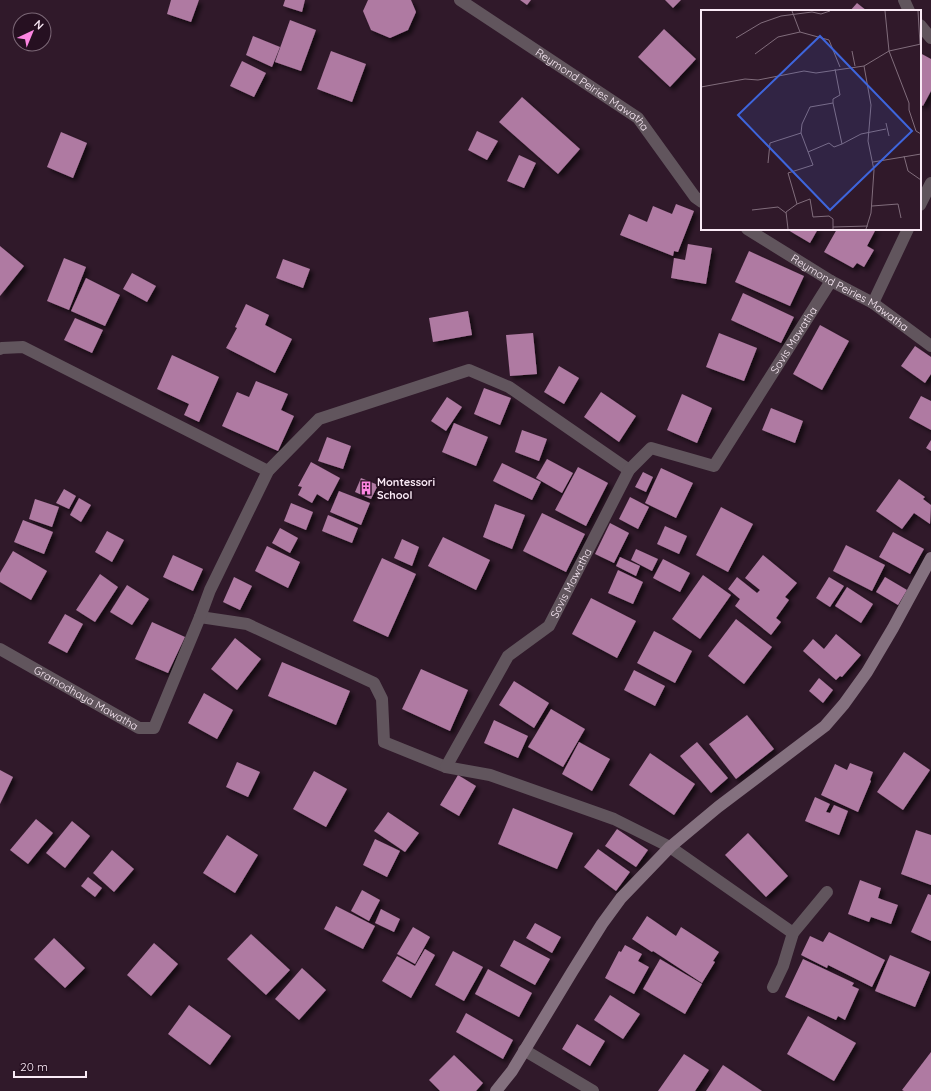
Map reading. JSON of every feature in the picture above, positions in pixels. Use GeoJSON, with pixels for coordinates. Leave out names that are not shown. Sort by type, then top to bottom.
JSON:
{"type":"FeatureCollection","features":[{"type":"Feature","properties":{"kind":"street","name":"Reymond Peiries Mawatha"},"geometry":{"type":"LineString","coordinates":[[460,0],[638,118],[694,197],[701,201]]}},
{"type":"Feature","properties":{"kind":"street"},"geometry":{"type":"LineString","coordinates":[[904,0],[909,10]]}},
{"type":"Feature","properties":{"kind":"street"},"geometry":{"type":"LineString","coordinates":[[921,26],[931,38]]}},
{"type":"Feature","properties":{"kind":"street"},"geometry":{"type":"LineString","coordinates":[[921,203],[931,183]]}},
{"type":"Feature","properties":{"kind":"street","name":"Reymond Peiries Mawatha"},"geometry":{"type":"LineString","coordinates":[[749,230],[831,281],[873,303],[931,346]]}},
{"type":"Feature","properties":{"kind":"street"},"geometry":{"type":"LineString","coordinates":[[873,303],[908,230]]}},
{"type":"Feature","properties":{"kind":"street","name":"Sovis Mawatha"},"geometry":{"type":"LineString","coordinates":[[446,767],[508,656],[548,626],[629,470],[651,448],[714,466],[831,281]]}},
{"type":"Feature","properties":{"kind":"street"},"geometry":{"type":"LineString","coordinates":[[0,349],[23,347],[268,471]]}},
{"type":"Feature","properties":{"kind":"street"},"geometry":{"type":"LineString","coordinates":[[629,470],[509,387],[469,370],[320,419],[268,471],[210,590],[200,617],[247,624],[374,683],[382,699],[384,742],[446,767],[490,775],[607,816],[670,848],[793,933]]}},
{"type":"Feature","properties":{"kind":"street"},"geometry":{"type":"LineString","coordinates":[[496,1091],[512,1071],[613,908],[670,848],[718,807],[825,726],[844,704],[867,672],[931,558]]}},
{"type":"Feature","properties":{"kind":"street","name":"Gramodhaya Mawatha"},"geometry":{"type":"LineString","coordinates":[[0,649],[139,728],[154,728],[200,617]]}},
{"type":"Feature","properties":{"kind":"street"},"geometry":{"type":"LineString","coordinates":[[773,987],[783,966],[793,933],[827,892]]}},
{"type":"Feature","properties":{"kind":"street"},"geometry":{"type":"LineString","coordinates":[[524,1050],[593,1091]]}},
{"type":"Feature","properties":{"kind":"building"},"geometry":{"type":"Polygon","coordinates":[[[171,0],[199,0],[191,22],[167,14],[171,0]]]}},
{"type":"Feature","properties":{"kind":"building"},"geometry":{"type":"Polygon","coordinates":[[[285,0],[305,0],[302,12],[283,6],[285,0]]]}},
{"type":"Feature","properties":{"kind":"building"},"geometry":{"type":"Polygon","coordinates":[[[368,0],[411,0],[416,12],[408,30],[390,38],[371,30],[363,11],[368,0]]]}},
{"type":"Feature","properties":{"kind":"building"},"geometry":{"type":"Polygon","coordinates":[[[520,0],[531,0],[527,5],[520,0]]]}},
{"type":"Feature","properties":{"kind":"building"},"geometry":{"type":"Polygon","coordinates":[[[665,0],[681,0],[673,8],[665,0]]]}},
{"type":"Feature","properties":{"kind":"building"},"geometry":{"type":"Polygon","coordinates":[[[857,3],[866,10],[851,10],[857,3]]]}},
{"type":"Feature","properties":{"kind":"building"},"geometry":{"type":"Polygon","coordinates":[[[290,20],[316,30],[301,71],[275,62],[290,20]]]}},
{"type":"Feature","properties":{"kind":"building"},"geometry":{"type":"Polygon","coordinates":[[[664,29],[696,59],[670,87],[638,57],[664,29]]]}},
{"type":"Feature","properties":{"kind":"building"},"geometry":{"type":"Polygon","coordinates":[[[253,36],[280,47],[272,67],[246,55],[253,36]]]}},
{"type":"Feature","properties":{"kind":"building"},"geometry":{"type":"Polygon","coordinates":[[[331,51],[366,64],[352,102],[317,89],[331,51]]]}},
{"type":"Feature","properties":{"kind":"building"},"geometry":{"type":"Polygon","coordinates":[[[921,54],[931,59],[931,91],[923,106],[921,105],[921,54]]]}},
{"type":"Feature","properties":{"kind":"building"},"geometry":{"type":"Polygon","coordinates":[[[242,61],[266,73],[254,97],[230,86],[242,61]]]}},
{"type":"Feature","properties":{"kind":"building"},"geometry":{"type":"Polygon","coordinates":[[[522,97],[580,149],[558,174],[499,122],[522,97]]]}},
{"type":"Feature","properties":{"kind":"building"},"geometry":{"type":"Polygon","coordinates":[[[477,131],[498,141],[487,160],[468,150],[477,131]]]}},
{"type":"Feature","properties":{"kind":"building"},"geometry":{"type":"Polygon","coordinates":[[[61,132],[87,143],[73,178],[47,167],[61,132]]]}},
{"type":"Feature","properties":{"kind":"building"},"geometry":{"type":"Polygon","coordinates":[[[519,155],[536,163],[524,188],[507,181],[519,155]]]}},
{"type":"Feature","properties":{"kind":"building"},"geometry":{"type":"Polygon","coordinates":[[[676,204],[694,211],[678,252],[674,251],[673,256],[620,235],[629,214],[647,222],[653,206],[672,214],[676,204]]]}},
{"type":"Feature","properties":{"kind":"building"},"geometry":{"type":"Polygon","coordinates":[[[788,230],[817,230],[810,243],[788,230]]]}},
{"type":"Feature","properties":{"kind":"building"},"geometry":{"type":"Polygon","coordinates":[[[836,230],[875,230],[867,246],[874,250],[864,267],[857,263],[853,268],[824,252],[836,230]]]}},
{"type":"Feature","properties":{"kind":"building"},"geometry":{"type":"Polygon","coordinates":[[[688,244],[712,248],[706,284],[671,278],[674,258],[685,260],[688,244]]]}},
{"type":"Feature","properties":{"kind":"building"},"geometry":{"type":"Polygon","coordinates":[[[0,246],[24,266],[0,296],[0,246]]]}},
{"type":"Feature","properties":{"kind":"building"},"geometry":{"type":"Polygon","coordinates":[[[749,251],[804,276],[790,306],[735,282],[749,251]]]}},
{"type":"Feature","properties":{"kind":"building"},"geometry":{"type":"Polygon","coordinates":[[[64,258],[86,267],[69,310],[47,301],[64,258]]]}},
{"type":"Feature","properties":{"kind":"building"},"geometry":{"type":"Polygon","coordinates":[[[283,259],[310,269],[303,288],[276,278],[283,259]]]}},
{"type":"Feature","properties":{"kind":"building"},"geometry":{"type":"Polygon","coordinates":[[[132,273],[156,286],[147,302],[123,289],[132,273]]]}},
{"type":"Feature","properties":{"kind":"building"},"geometry":{"type":"Polygon","coordinates":[[[86,278],[120,295],[105,326],[71,311],[86,278]]]}},
{"type":"Feature","properties":{"kind":"building"},"geometry":{"type":"Polygon","coordinates":[[[743,293],[794,317],[781,343],[731,320],[743,293]]]}},
{"type":"Feature","properties":{"kind":"building"},"geometry":{"type":"Polygon","coordinates":[[[246,304],[269,315],[265,325],[292,339],[275,373],[226,348],[237,328],[235,327],[246,304]]]}},
{"type":"Feature","properties":{"kind":"building"},"geometry":{"type":"Polygon","coordinates":[[[468,311],[472,335],[433,342],[429,318],[468,311]]]}},
{"type":"Feature","properties":{"kind":"building"},"geometry":{"type":"Polygon","coordinates":[[[75,318],[103,330],[92,353],[64,340],[75,318]]]}},
{"type":"Feature","properties":{"kind":"building"},"geometry":{"type":"Polygon","coordinates":[[[820,325],[849,341],[822,390],[793,374],[820,325]]]}},
{"type":"Feature","properties":{"kind":"building"},"geometry":{"type":"Polygon","coordinates":[[[533,333],[537,374],[510,376],[506,335],[533,333]]]}},
{"type":"Feature","properties":{"kind":"building"},"geometry":{"type":"Polygon","coordinates":[[[719,333],[757,348],[744,381],[706,367],[719,333]]]}},
{"type":"Feature","properties":{"kind":"building"},"geometry":{"type":"Polygon","coordinates":[[[915,346],[931,357],[931,374],[925,383],[901,366],[915,346]]]}},
{"type":"Feature","properties":{"kind":"building"},"geometry":{"type":"Polygon","coordinates":[[[172,355],[219,377],[199,422],[184,415],[189,404],[157,389],[172,355]]]}},
{"type":"Feature","properties":{"kind":"building"},"geometry":{"type":"Polygon","coordinates":[[[559,366],[579,378],[564,404],[544,392],[559,366]]]}},
{"type":"Feature","properties":{"kind":"building"},"geometry":{"type":"Polygon","coordinates":[[[256,381],[288,394],[281,410],[294,416],[278,451],[222,426],[237,392],[249,397],[256,381]]]}},
{"type":"Feature","properties":{"kind":"building"},"geometry":{"type":"Polygon","coordinates":[[[484,388],[511,398],[500,425],[474,414],[484,388]]]}},
{"type":"Feature","properties":{"kind":"building"},"geometry":{"type":"Polygon","coordinates":[[[601,392],[636,416],[619,442],[584,417],[601,392]]]}},
{"type":"Feature","properties":{"kind":"building"},"geometry":{"type":"Polygon","coordinates":[[[682,394],[712,408],[697,443],[667,430],[682,394]]]}},
{"type":"Feature","properties":{"kind":"building"},"geometry":{"type":"Polygon","coordinates":[[[921,396],[931,401],[931,430],[909,418],[921,396]]]}},
{"type":"Feature","properties":{"kind":"building"},"geometry":{"type":"Polygon","coordinates":[[[447,397],[462,407],[446,431],[431,421],[447,397]]]}},
{"type":"Feature","properties":{"kind":"building"},"geometry":{"type":"Polygon","coordinates":[[[771,408],[803,421],[795,443],[762,430],[771,408]]]}},
{"type":"Feature","properties":{"kind":"building"},"geometry":{"type":"Polygon","coordinates":[[[454,423],[488,437],[476,466],[442,452],[454,423]]]}},
{"type":"Feature","properties":{"kind":"building"},"geometry":{"type":"Polygon","coordinates":[[[522,430],[547,439],[539,461],[515,452],[522,430]]]}},
{"type":"Feature","properties":{"kind":"building"},"geometry":{"type":"Polygon","coordinates":[[[327,437],[351,446],[343,469],[318,461],[327,437]]]}},
{"type":"Feature","properties":{"kind":"building"},"geometry":{"type":"Polygon","coordinates":[[[931,440],[931,451],[926,448],[931,440]]]}},
{"type":"Feature","properties":{"kind":"building"},"geometry":{"type":"Polygon","coordinates":[[[547,459],[573,473],[562,493],[536,478],[547,459]]]}},
{"type":"Feature","properties":{"kind":"building"},"geometry":{"type":"Polygon","coordinates":[[[311,462],[340,478],[328,501],[317,494],[312,503],[298,495],[302,487],[298,486],[311,462]]]}},
{"type":"Feature","properties":{"kind":"building"},"geometry":{"type":"Polygon","coordinates":[[[502,463],[541,482],[532,500],[493,481],[502,463]]]}},
{"type":"Feature","properties":{"kind":"building"},"geometry":{"type":"Polygon","coordinates":[[[578,467],[608,483],[586,526],[555,510],[578,467]]]}},
{"type":"Feature","properties":{"kind":"building"},"geometry":{"type":"Polygon","coordinates":[[[661,468],[693,483],[676,518],[645,503],[661,468]]]}},
{"type":"Feature","properties":{"kind":"building"},"geometry":{"type":"Polygon","coordinates":[[[643,472],[653,477],[646,492],[635,487],[643,472]]]}},
{"type":"Feature","properties":{"kind":"building","name":"Montessori School"},"geometry":{"type":"Polygon","coordinates":[[[361,478],[378,485],[371,499],[355,492],[361,478]]]}},
{"type":"Feature","properties":{"kind":"building"},"geometry":{"type":"Polygon","coordinates":[[[899,479],[925,497],[923,499],[931,505],[930,524],[914,513],[902,529],[876,511],[899,479]]]}},
{"type":"Feature","properties":{"kind":"building"},"geometry":{"type":"Polygon","coordinates":[[[64,489],[76,496],[69,509],[56,503],[64,489]]]}},
{"type":"Feature","properties":{"kind":"building"},"geometry":{"type":"Polygon","coordinates":[[[339,491],[370,503],[361,525],[330,512],[339,491]]]}},
{"type":"Feature","properties":{"kind":"building"},"geometry":{"type":"Polygon","coordinates":[[[630,497],[649,507],[638,529],[619,519],[630,497]]]}},
{"type":"Feature","properties":{"kind":"building"},"geometry":{"type":"Polygon","coordinates":[[[79,498],[91,505],[81,522],[70,515],[79,498]]]}},
{"type":"Feature","properties":{"kind":"building"},"geometry":{"type":"Polygon","coordinates":[[[35,499],[59,507],[52,527],[29,519],[35,499]]]}},
{"type":"Feature","properties":{"kind":"building"},"geometry":{"type":"Polygon","coordinates":[[[291,503],[313,512],[306,530],[284,521],[291,503]]]}},
{"type":"Feature","properties":{"kind":"building"},"geometry":{"type":"Polygon","coordinates":[[[495,504],[525,515],[512,549],[483,537],[495,504]]]}},
{"type":"Feature","properties":{"kind":"building"},"geometry":{"type":"Polygon","coordinates":[[[721,507],[753,524],[728,572],[696,555],[721,507]]]}},
{"type":"Feature","properties":{"kind":"building"},"geometry":{"type":"Polygon","coordinates":[[[542,513],[585,534],[566,572],[523,551],[542,513]]]}},
{"type":"Feature","properties":{"kind":"building"},"geometry":{"type":"Polygon","coordinates":[[[328,515],[358,528],[352,543],[322,531],[328,515]]]}},
{"type":"Feature","properties":{"kind":"building"},"geometry":{"type":"Polygon","coordinates":[[[23,520],[53,532],[44,554],[14,542],[23,520]]]}},
{"type":"Feature","properties":{"kind":"building"},"geometry":{"type":"Polygon","coordinates":[[[610,523],[629,533],[614,563],[595,554],[610,523]]]}},
{"type":"Feature","properties":{"kind":"building"},"geometry":{"type":"Polygon","coordinates":[[[665,526],[687,536],[679,554],[657,544],[665,526]]]}},
{"type":"Feature","properties":{"kind":"building"},"geometry":{"type":"Polygon","coordinates":[[[280,528],[298,538],[290,553],[272,543],[280,528]]]}},
{"type":"Feature","properties":{"kind":"building"},"geometry":{"type":"Polygon","coordinates":[[[107,531],[124,540],[112,562],[95,552],[107,531]]]}},
{"type":"Feature","properties":{"kind":"building"},"geometry":{"type":"Polygon","coordinates":[[[893,532],[924,549],[910,574],[879,557],[893,532]]]}},
{"type":"Feature","properties":{"kind":"building"},"geometry":{"type":"Polygon","coordinates":[[[443,537],[490,560],[476,590],[428,566],[443,537]]]}},
{"type":"Feature","properties":{"kind":"building"},"geometry":{"type":"Polygon","coordinates":[[[402,539],[419,547],[412,566],[394,558],[402,539]]]}},
{"type":"Feature","properties":{"kind":"building"},"geometry":{"type":"Polygon","coordinates":[[[846,545],[885,565],[872,591],[833,571],[846,545]]]}},
{"type":"Feature","properties":{"kind":"building"},"geometry":{"type":"Polygon","coordinates":[[[267,546],[300,562],[288,588],[255,571],[267,546]]]}},
{"type":"Feature","properties":{"kind":"building"},"geometry":{"type":"Polygon","coordinates":[[[636,549],[658,559],[652,571],[631,560],[636,549]]]}},
{"type":"Feature","properties":{"kind":"building"},"geometry":{"type":"Polygon","coordinates":[[[13,551],[47,571],[31,600],[0,582],[0,573],[13,551]]]}},
{"type":"Feature","properties":{"kind":"building"},"geometry":{"type":"Polygon","coordinates":[[[173,555],[203,569],[193,591],[163,577],[173,555]]]}},
{"type":"Feature","properties":{"kind":"building"},"geometry":{"type":"Polygon","coordinates":[[[763,555],[797,583],[785,597],[789,600],[776,618],[781,622],[771,635],[735,606],[740,599],[728,589],[737,577],[757,593],[760,590],[745,578],[763,555]]]}},
{"type":"Feature","properties":{"kind":"building"},"geometry":{"type":"Polygon","coordinates":[[[620,557],[640,566],[636,576],[616,566],[620,557]]]}},
{"type":"Feature","properties":{"kind":"building"},"geometry":{"type":"Polygon","coordinates":[[[382,558],[416,574],[388,637],[353,621],[382,558]]]}},
{"type":"Feature","properties":{"kind":"building"},"geometry":{"type":"Polygon","coordinates":[[[663,559],[690,573],[680,592],[653,578],[663,559]]]}},
{"type":"Feature","properties":{"kind":"building"},"geometry":{"type":"Polygon","coordinates":[[[618,570],[643,582],[633,604],[608,593],[618,570]]]}},
{"type":"Feature","properties":{"kind":"building"},"geometry":{"type":"Polygon","coordinates":[[[100,574],[118,587],[95,622],[76,610],[100,574]]]}},
{"type":"Feature","properties":{"kind":"building"},"geometry":{"type":"Polygon","coordinates":[[[703,575],[731,595],[700,639],[672,619],[703,575]]]}},
{"type":"Feature","properties":{"kind":"building"},"geometry":{"type":"Polygon","coordinates":[[[234,577],[252,586],[240,610],[223,602],[234,577]]]}},
{"type":"Feature","properties":{"kind":"building"},"geometry":{"type":"Polygon","coordinates":[[[829,577],[844,586],[830,607],[816,598],[829,577]]]}},
{"type":"Feature","properties":{"kind":"building"},"geometry":{"type":"Polygon","coordinates":[[[885,577],[907,590],[898,605],[876,592],[885,577]]]}},
{"type":"Feature","properties":{"kind":"building"},"geometry":{"type":"Polygon","coordinates":[[[127,585],[149,599],[132,625],[110,612],[127,585]]]}},
{"type":"Feature","properties":{"kind":"building"},"geometry":{"type":"Polygon","coordinates":[[[847,587],[873,604],[861,623],[835,606],[847,587]]]}},
{"type":"Feature","properties":{"kind":"building"},"geometry":{"type":"Polygon","coordinates":[[[591,598],[636,621],[617,658],[572,634],[591,598]]]}},
{"type":"Feature","properties":{"kind":"building"},"geometry":{"type":"Polygon","coordinates":[[[65,614],[83,624],[67,653],[48,643],[65,614]]]}},
{"type":"Feature","properties":{"kind":"building"},"geometry":{"type":"Polygon","coordinates":[[[736,619],[772,647],[744,684],[708,656],[736,619]]]}},
{"type":"Feature","properties":{"kind":"building"},"geometry":{"type":"Polygon","coordinates":[[[152,622],[185,637],[168,673],[135,659],[152,622]]]}},
{"type":"Feature","properties":{"kind":"building"},"geometry":{"type":"Polygon","coordinates":[[[654,631],[692,651],[675,683],[637,663],[654,631]]]}},
{"type":"Feature","properties":{"kind":"building"},"geometry":{"type":"Polygon","coordinates":[[[836,634],[861,655],[842,677],[840,676],[836,680],[803,651],[813,639],[824,649],[836,634]]]}},
{"type":"Feature","properties":{"kind":"building"},"geometry":{"type":"Polygon","coordinates":[[[235,638],[261,659],[237,690],[211,669],[235,638]]]}},
{"type":"Feature","properties":{"kind":"building"},"geometry":{"type":"Polygon","coordinates":[[[282,662],[350,691],[336,725],[268,696],[282,662]]]}},
{"type":"Feature","properties":{"kind":"building"},"geometry":{"type":"Polygon","coordinates":[[[421,669],[468,690],[450,731],[402,709],[421,669]]]}},
{"type":"Feature","properties":{"kind":"building"},"geometry":{"type":"Polygon","coordinates":[[[634,670],[665,686],[655,706],[624,690],[634,670]]]}},
{"type":"Feature","properties":{"kind":"building"},"geometry":{"type":"Polygon","coordinates":[[[819,678],[833,690],[823,703],[809,691],[819,678]]]}},
{"type":"Feature","properties":{"kind":"building"},"geometry":{"type":"Polygon","coordinates":[[[514,681],[549,703],[534,728],[499,705],[514,681]]]}},
{"type":"Feature","properties":{"kind":"building"},"geometry":{"type":"Polygon","coordinates":[[[204,693],[233,710],[217,739],[188,723],[204,693]]]}},
{"type":"Feature","properties":{"kind":"building"},"geometry":{"type":"Polygon","coordinates":[[[551,709],[585,729],[563,767],[528,747],[551,709]]]}},
{"type":"Feature","properties":{"kind":"building"},"geometry":{"type":"Polygon","coordinates":[[[747,715],[774,749],[736,779],[709,744],[747,715]]]}},
{"type":"Feature","properties":{"kind":"building"},"geometry":{"type":"Polygon","coordinates":[[[494,720],[528,736],[518,758],[484,743],[494,720]]]}},
{"type":"Feature","properties":{"kind":"building"},"geometry":{"type":"Polygon","coordinates":[[[579,742],[610,759],[592,791],[562,774],[579,742]]]}},
{"type":"Feature","properties":{"kind":"building"},"geometry":{"type":"Polygon","coordinates":[[[697,742],[728,778],[711,793],[680,756],[697,742]]]}},
{"type":"Feature","properties":{"kind":"building"},"geometry":{"type":"Polygon","coordinates":[[[904,752],[930,770],[903,810],[877,792],[904,752]]]}},
{"type":"Feature","properties":{"kind":"building"},"geometry":{"type":"Polygon","coordinates":[[[650,753],[695,784],[674,815],[629,785],[650,753]]]}},
{"type":"Feature","properties":{"kind":"building"},"geometry":{"type":"Polygon","coordinates":[[[237,762],[260,772],[248,797],[226,787],[237,762]]]}},
{"type":"Feature","properties":{"kind":"building"},"geometry":{"type":"Polygon","coordinates":[[[850,763],[873,772],[871,781],[858,812],[821,795],[835,764],[847,770],[850,763]]]}},
{"type":"Feature","properties":{"kind":"building"},"geometry":{"type":"Polygon","coordinates":[[[0,770],[13,777],[0,804],[0,770]]]}},
{"type":"Feature","properties":{"kind":"building"},"geometry":{"type":"Polygon","coordinates":[[[314,771],[347,789],[326,827],[293,809],[314,771]]]}},
{"type":"Feature","properties":{"kind":"building"},"geometry":{"type":"Polygon","coordinates":[[[458,775],[476,786],[459,816],[440,805],[458,775]]]}},
{"type":"Feature","properties":{"kind":"building"},"geometry":{"type":"Polygon","coordinates":[[[815,797],[830,804],[826,812],[830,813],[834,805],[848,811],[839,835],[805,821],[815,797]]]}},
{"type":"Feature","properties":{"kind":"building"},"geometry":{"type":"Polygon","coordinates":[[[513,808],[573,833],[557,869],[498,844],[513,808]]]}},
{"type":"Feature","properties":{"kind":"building"},"geometry":{"type":"Polygon","coordinates":[[[388,812],[419,833],[405,852],[374,831],[388,812]]]}},
{"type":"Feature","properties":{"kind":"building"},"geometry":{"type":"Polygon","coordinates":[[[36,819],[53,833],[28,864],[10,850],[36,819]]]}},
{"type":"Feature","properties":{"kind":"building"},"geometry":{"type":"Polygon","coordinates":[[[72,821],[90,836],[65,868],[46,853],[72,821]]]}},
{"type":"Feature","properties":{"kind":"building"},"geometry":{"type":"Polygon","coordinates":[[[617,829],[648,850],[636,867],[605,846],[617,829]]]}},
{"type":"Feature","properties":{"kind":"building"},"geometry":{"type":"Polygon","coordinates":[[[916,830],[931,835],[931,885],[901,874],[916,830]]]}},
{"type":"Feature","properties":{"kind":"building"},"geometry":{"type":"Polygon","coordinates":[[[748,833],[788,876],[766,897],[725,855],[748,833]]]}},
{"type":"Feature","properties":{"kind":"building"},"geometry":{"type":"Polygon","coordinates":[[[227,835],[258,855],[235,893],[203,873],[227,835]]]}},
{"type":"Feature","properties":{"kind":"building"},"geometry":{"type":"Polygon","coordinates":[[[375,839],[400,851],[387,877],[363,865],[375,839]]]}},
{"type":"Feature","properties":{"kind":"building"},"geometry":{"type":"Polygon","coordinates":[[[598,849],[630,872],[616,891],[584,867],[598,849]]]}},
{"type":"Feature","properties":{"kind":"building"},"geometry":{"type":"Polygon","coordinates":[[[112,850],[134,869],[114,892],[93,873],[112,850]]]}},
{"type":"Feature","properties":{"kind":"building"},"geometry":{"type":"Polygon","coordinates":[[[88,877],[102,888],[95,897],[81,886],[88,877]]]}},
{"type":"Feature","properties":{"kind":"building"},"geometry":{"type":"Polygon","coordinates":[[[860,880],[881,888],[878,898],[898,905],[891,924],[871,917],[869,922],[848,914],[860,880]]]}},
{"type":"Feature","properties":{"kind":"building"},"geometry":{"type":"Polygon","coordinates":[[[362,890],[380,900],[369,921],[351,911],[362,890]]]}},
{"type":"Feature","properties":{"kind":"building"},"geometry":{"type":"Polygon","coordinates":[[[928,894],[931,895],[931,941],[911,932],[928,894]]]}},
{"type":"Feature","properties":{"kind":"building"},"geometry":{"type":"Polygon","coordinates":[[[336,906],[375,926],[363,949],[324,929],[336,906]]]}},
{"type":"Feature","properties":{"kind":"building"},"geometry":{"type":"Polygon","coordinates":[[[381,909],[400,919],[394,932],[375,923],[381,909]]]}},
{"type":"Feature","properties":{"kind":"building"},"geometry":{"type":"Polygon","coordinates":[[[647,916],[676,936],[681,927],[719,952],[713,961],[715,962],[702,983],[632,939],[647,916]]]}},
{"type":"Feature","properties":{"kind":"building"},"geometry":{"type":"Polygon","coordinates":[[[535,923],[561,937],[552,953],[526,938],[535,923]]]}},
{"type":"Feature","properties":{"kind":"building"},"geometry":{"type":"Polygon","coordinates":[[[413,927],[430,937],[415,964],[397,954],[413,927]]]}},
{"type":"Feature","properties":{"kind":"building"},"geometry":{"type":"Polygon","coordinates":[[[829,932],[885,960],[872,987],[828,965],[827,968],[801,955],[810,936],[823,942],[829,932]]]}},
{"type":"Feature","properties":{"kind":"building"},"geometry":{"type":"Polygon","coordinates":[[[251,934],[290,970],[266,995],[227,959],[251,934]]]}},
{"type":"Feature","properties":{"kind":"building"},"geometry":{"type":"Polygon","coordinates":[[[54,938],[85,968],[65,988],[34,959],[54,938]]]}},
{"type":"Feature","properties":{"kind":"building"},"geometry":{"type":"Polygon","coordinates":[[[514,940],[550,959],[535,985],[500,966],[514,940]]]}},
{"type":"Feature","properties":{"kind":"building"},"geometry":{"type":"Polygon","coordinates":[[[154,943],[178,964],[151,996],[127,975],[154,943]]]}},
{"type":"Feature","properties":{"kind":"building"},"geometry":{"type":"Polygon","coordinates":[[[625,945],[642,954],[638,961],[649,967],[634,994],[605,978],[619,951],[621,952],[625,945]]]}},
{"type":"Feature","properties":{"kind":"building"},"geometry":{"type":"Polygon","coordinates":[[[425,949],[435,955],[411,998],[382,981],[397,956],[415,966],[425,949]]]}},
{"type":"Feature","properties":{"kind":"building"},"geometry":{"type":"Polygon","coordinates":[[[453,951],[483,967],[464,1001],[435,985],[453,951]]]}},
{"type":"Feature","properties":{"kind":"building"},"geometry":{"type":"Polygon","coordinates":[[[890,955],[930,972],[915,1007],[875,991],[890,955]]]}},
{"type":"Feature","properties":{"kind":"building"},"geometry":{"type":"Polygon","coordinates":[[[660,959],[702,984],[685,1014],[643,989],[660,959]]]}},
{"type":"Feature","properties":{"kind":"building"},"geometry":{"type":"Polygon","coordinates":[[[803,959],[854,983],[852,986],[859,989],[845,1020],[838,1016],[836,1020],[785,997],[803,959]]]}},
{"type":"Feature","properties":{"kind":"building"},"geometry":{"type":"Polygon","coordinates":[[[302,968],[326,990],[299,1020],[275,999],[302,968]]]}},
{"type":"Feature","properties":{"kind":"building"},"geometry":{"type":"Polygon","coordinates":[[[488,969],[532,993],[519,1017],[475,994],[488,969]]]}},
{"type":"Feature","properties":{"kind":"building"},"geometry":{"type":"Polygon","coordinates":[[[610,995],[640,1014],[623,1039],[594,1020],[610,995]]]}},
{"type":"Feature","properties":{"kind":"building"},"geometry":{"type":"Polygon","coordinates":[[[189,1005],[231,1036],[210,1065],[168,1034],[189,1005]]]}},
{"type":"Feature","properties":{"kind":"building"},"geometry":{"type":"Polygon","coordinates":[[[466,1013],[513,1040],[503,1059],[456,1032],[466,1013]]]}},
{"type":"Feature","properties":{"kind":"building"},"geometry":{"type":"Polygon","coordinates":[[[808,1016],[856,1043],[834,1081],[787,1054],[808,1016]]]}},
{"type":"Feature","properties":{"kind":"building"},"geometry":{"type":"Polygon","coordinates":[[[577,1024],[605,1041],[590,1066],[562,1049],[577,1024]]]}},
{"type":"Feature","properties":{"kind":"building"},"geometry":{"type":"Polygon","coordinates":[[[931,1052],[931,1091],[902,1090],[931,1052]]]}},
{"type":"Feature","properties":{"kind":"building"},"geometry":{"type":"Polygon","coordinates":[[[684,1054],[709,1070],[695,1091],[658,1091],[684,1054]]]}},
{"type":"Feature","properties":{"kind":"building"},"geometry":{"type":"Polygon","coordinates":[[[454,1055],[483,1083],[476,1091],[440,1091],[429,1080],[454,1055]]]}},
{"type":"Feature","properties":{"kind":"building"},"geometry":{"type":"Polygon","coordinates":[[[723,1065],[762,1091],[706,1091],[723,1065]]]}},
{"type":"Feature","properties":{"kind":"place","name":"Montessori School"},"geometry":{"type":"Point","coordinates":[366,488]}}]}
